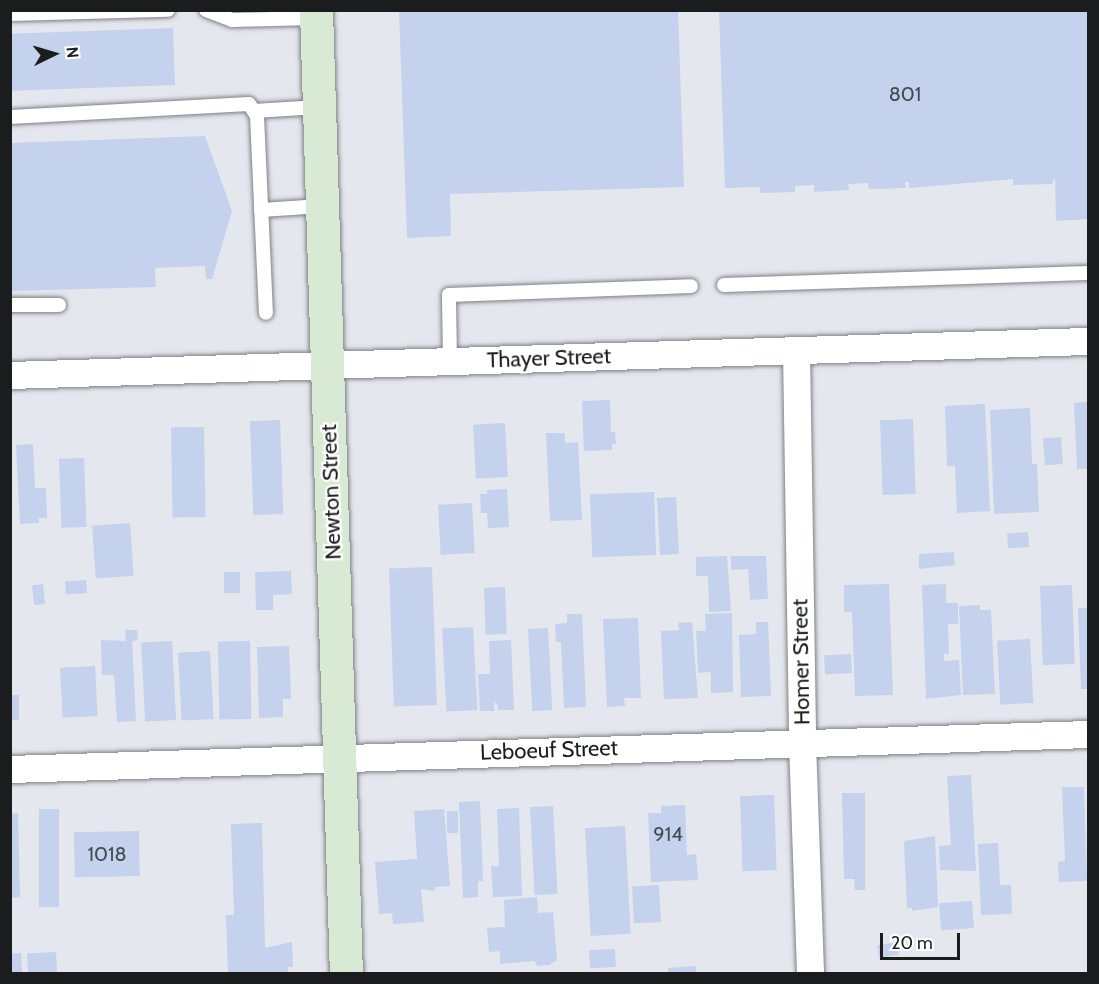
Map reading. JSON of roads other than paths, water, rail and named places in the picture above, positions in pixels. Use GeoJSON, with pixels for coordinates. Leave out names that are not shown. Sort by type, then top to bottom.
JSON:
{"type":"FeatureCollection","features":[{"type":"Feature","properties":{"kind":"main road","name":"Newton Street"},"geometry":{"type":"LineString","coordinates":[[316,14],[346,974]]}},
{"type":"Feature","properties":{"kind":"street","name":"Thayer Street"},"geometry":{"type":"LineString","coordinates":[[10,375],[1089,341]]}},
{"type":"Feature","properties":{"kind":"street","name":"Homer Street"},"geometry":{"type":"LineString","coordinates":[[796,350],[802,742],[810,974]]}},
{"type":"Feature","properties":{"kind":"street","name":"Leboeuf Street"},"geometry":{"type":"LineString","coordinates":[[10,769],[1089,734]]}},
{"type":"Feature","properties":{"kind":"lane"},"geometry":{"type":"LineString","coordinates":[[10,14],[168,10]]}},
{"type":"Feature","properties":{"kind":"lane"},"geometry":{"type":"LineString","coordinates":[[206,10],[232,20],[316,14]]}},
{"type":"Feature","properties":{"kind":"lane"},"geometry":{"type":"LineString","coordinates":[[10,117],[249,104],[254,111],[266,313]]}},
{"type":"Feature","properties":{"kind":"lane"},"geometry":{"type":"LineString","coordinates":[[254,111],[319,107]]}},
{"type":"Feature","properties":{"kind":"lane"},"geometry":{"type":"LineString","coordinates":[[261,210],[322,206]]}},
{"type":"Feature","properties":{"kind":"lane"},"geometry":{"type":"LineString","coordinates":[[724,285],[1089,273]]}},
{"type":"Feature","properties":{"kind":"lane"},"geometry":{"type":"LineString","coordinates":[[450,361],[449,295],[691,286]]}},
{"type":"Feature","properties":{"kind":"lane"},"geometry":{"type":"LineString","coordinates":[[10,305],[58,305]]}}]}
